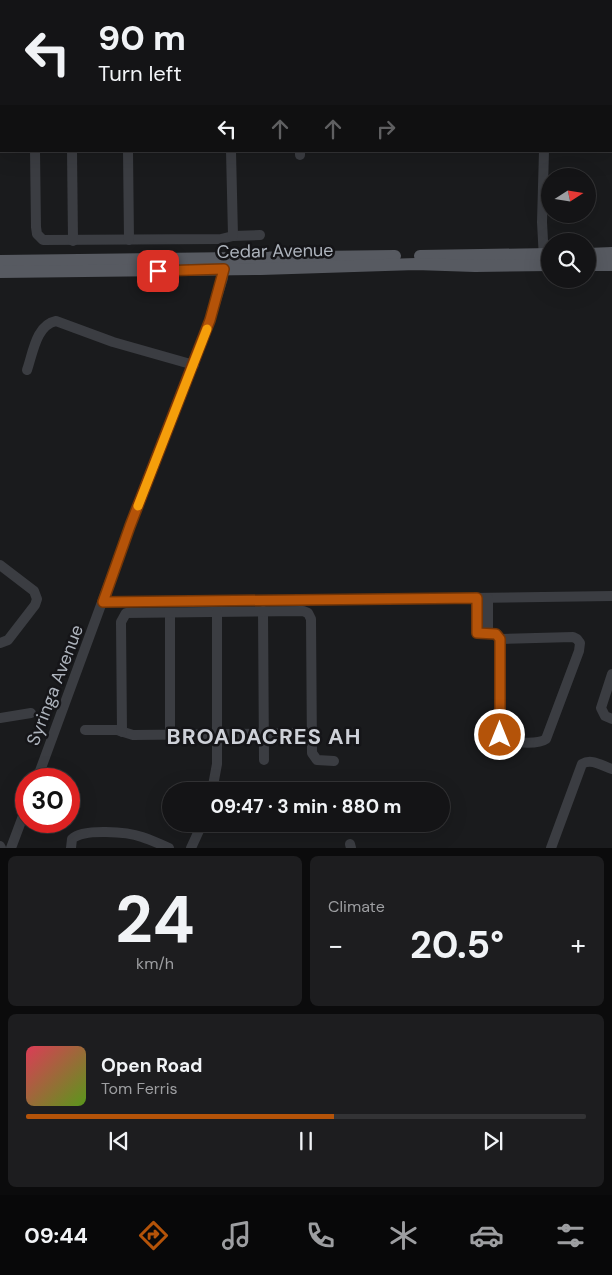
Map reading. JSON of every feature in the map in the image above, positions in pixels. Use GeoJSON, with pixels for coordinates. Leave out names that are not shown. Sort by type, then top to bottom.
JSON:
{"type":"FeatureCollection","features":[{"type":"Feature","properties":{"kind":"main road"},"geometry":{"type":"LineString","coordinates":[[596,254],[612,253]]}},
{"type":"Feature","properties":{"kind":"main road","name":"Cedar Avenue"},"geometry":{"type":"LineString","coordinates":[[0,261],[224,263],[541,260]]}},
{"type":"Feature","properties":{"kind":"main road","name":"Cedar Avenue"},"geometry":{"type":"LineString","coordinates":[[0,272],[224,263]]}},
{"type":"Feature","properties":{"kind":"main road"},"geometry":{"type":"LineString","coordinates":[[596,265],[612,265]]}},
{"type":"Feature","properties":{"kind":"street"},"geometry":{"type":"LineString","coordinates":[[35,152],[37,234],[45,241],[221,239],[233,236],[260,235]]}},
{"type":"Feature","properties":{"kind":"street"},"geometry":{"type":"LineString","coordinates":[[72,152],[73,241]]}},
{"type":"Feature","properties":{"kind":"street"},"geometry":{"type":"LineString","coordinates":[[128,152],[129,240]]}},
{"type":"Feature","properties":{"kind":"street"},"geometry":{"type":"LineString","coordinates":[[232,152],[233,236]]}},
{"type":"Feature","properties":{"kind":"street"},"geometry":{"type":"LineString","coordinates":[[543,233],[542,222],[544,152]]}},
{"type":"Feature","properties":{"kind":"street","name":"Syringa Avenue"},"geometry":{"type":"LineString","coordinates":[[41,768],[133,519],[194,364],[213,311],[224,263]]}},
{"type":"Feature","properties":{"kind":"street"},"geometry":{"type":"LineString","coordinates":[[27,370],[42,330],[49,323],[56,321],[113,342],[194,364]]}},
{"type":"Feature","properties":{"kind":"street"},"geometry":{"type":"LineString","coordinates":[[0,565],[34,590],[37,599],[35,605],[8,640],[0,643]]}},
{"type":"Feature","properties":{"kind":"street"},"geometry":{"type":"LineString","coordinates":[[103,602],[612,596]]}},
{"type":"Feature","properties":{"kind":"street"},"geometry":{"type":"LineString","coordinates":[[477,598],[477,633],[496,634],[500,639],[501,738],[537,743],[543,742],[546,739],[579,651],[580,643],[577,639],[573,638],[500,639]]}},
{"type":"Feature","properties":{"kind":"street"},"geometry":{"type":"LineString","coordinates":[[488,598],[488,634]]}},
{"type":"Feature","properties":{"kind":"street"},"geometry":{"type":"LineString","coordinates":[[263,611],[264,760]]}},
{"type":"Feature","properties":{"kind":"street"},"geometry":{"type":"LineString","coordinates":[[122,732],[121,630],[122,618],[126,613],[303,611],[310,616],[312,753],[315,759],[320,761],[334,761]]}},
{"type":"Feature","properties":{"kind":"street"},"geometry":{"type":"LineString","coordinates":[[213,782],[217,734],[217,612]]}},
{"type":"Feature","properties":{"kind":"street"},"geometry":{"type":"LineString","coordinates":[[170,613],[170,734]]}},
{"type":"Feature","properties":{"kind":"street"},"geometry":{"type":"LineString","coordinates":[[612,674],[601,708],[603,714],[612,719]]}},
{"type":"Feature","properties":{"kind":"street"},"geometry":{"type":"LineString","coordinates":[[0,718],[31,713]]}},
{"type":"Feature","properties":{"kind":"street"},"geometry":{"type":"LineString","coordinates":[[85,730],[111,730],[133,735],[312,733]]}},
{"type":"Feature","properties":{"kind":"street"},"geometry":{"type":"LineString","coordinates":[[551,848],[582,764],[593,762],[612,770]]}},
{"type":"Feature","properties":{"kind":"street"},"geometry":{"type":"LineString","coordinates":[[191,848],[198,832]]}},
{"type":"Feature","properties":{"kind":"street"},"geometry":{"type":"LineString","coordinates":[[11,848],[17,833]]}},
{"type":"Feature","properties":{"kind":"street"},"geometry":{"type":"LineString","coordinates":[[71,848],[72,839],[78,834],[109,833],[134,835],[169,848]]}},
{"type":"Feature","properties":{"kind":"slow traffic"},"geometry":{"type":"LineString","coordinates":[[138,506],[207,329]]}},
{"type":"Feature","properties":{"kind":"district","name":"BROADACRES AH"},"geometry":{"type":"Point","coordinates":[264,736]}},
{"type":"Feature","properties":{"kind":"route"},"geometry":{"type":"LineString","coordinates":[[158,271],[224,269],[210,320],[130,526],[103,602],[477,598],[476,631],[478,635],[496,634],[500,639],[500,735]]}}]}
